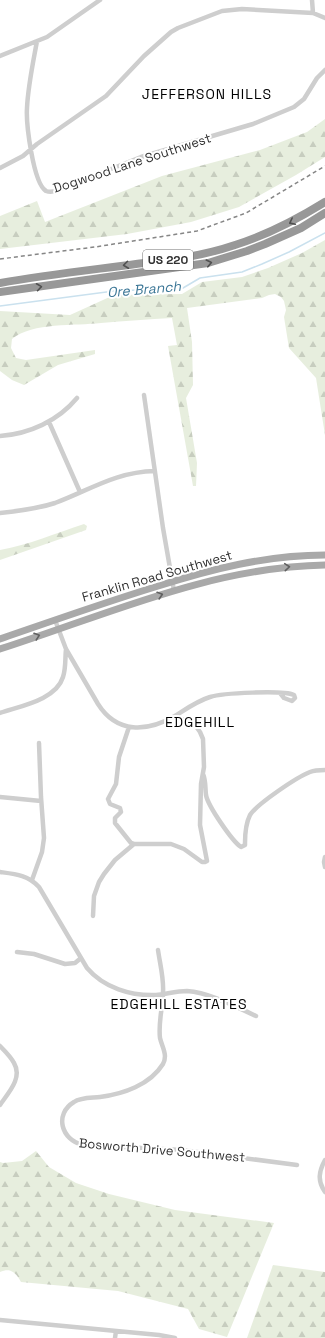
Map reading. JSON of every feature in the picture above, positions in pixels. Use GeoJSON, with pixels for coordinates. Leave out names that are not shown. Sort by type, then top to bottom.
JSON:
{"type":"FeatureCollection","features":[{"type":"Feature","properties":{"kind":"highway","name":"US 220"},"geometry":{"type":"LineString","coordinates":[[0,283],[174,259],[214,251],[234,246],[271,231],[297,219],[325,202]]}},
{"type":"Feature","properties":{"kind":"highway","name":"US 220"},"geometry":{"type":"LineString","coordinates":[[0,292],[208,263],[265,244],[301,228],[325,213]]}},
{"type":"Feature","properties":{"kind":"main road","name":"Franklin Road Southwest"},"geometry":{"type":"LineString","coordinates":[[0,639],[172,582],[226,567],[268,558],[325,555]]}},
{"type":"Feature","properties":{"kind":"main road","name":"Franklin Road Southwest"},"geometry":{"type":"LineString","coordinates":[[0,649],[174,591],[252,571],[288,566],[325,565]]}},
{"type":"Feature","properties":{"kind":"street"},"geometry":{"type":"LineString","coordinates":[[0,56],[47,37],[62,28],[100,0]]}},
{"type":"Feature","properties":{"kind":"street"},"geometry":{"type":"LineString","coordinates":[[312,0],[313,13]]}},
{"type":"Feature","properties":{"kind":"street"},"geometry":{"type":"LineString","coordinates":[[0,168],[23,156],[67,122],[106,96],[144,56],[171,32],[178,28],[233,9],[313,13],[325,18]]}},
{"type":"Feature","properties":{"kind":"street","name":"Dogwood Lane Southwest"},"geometry":{"type":"LineString","coordinates":[[37,41],[27,107],[30,150],[37,175],[43,188],[47,191],[57,190],[141,157],[253,124],[294,108],[304,99],[317,78],[325,70]]}},
{"type":"Feature","properties":{"kind":"street"},"geometry":{"type":"LineString","coordinates":[[144,394],[174,591]]}},
{"type":"Feature","properties":{"kind":"street"},"geometry":{"type":"LineString","coordinates":[[0,436],[28,430],[49,422],[65,411],[77,398]]}},
{"type":"Feature","properties":{"kind":"street"},"geometry":{"type":"LineString","coordinates":[[49,422],[80,492]]}},
{"type":"Feature","properties":{"kind":"street"},"geometry":{"type":"LineString","coordinates":[[0,513],[44,506],[120,476],[137,472],[155,471]]}},
{"type":"Feature","properties":{"kind":"street"},"geometry":{"type":"LineString","coordinates":[[55,620],[66,649],[102,710],[115,722],[129,727],[147,727],[175,716],[200,701],[220,694],[280,693]]}},
{"type":"Feature","properties":{"kind":"street"},"geometry":{"type":"LineString","coordinates":[[0,713],[43,698],[56,690],[64,677],[66,649]]}},
{"type":"Feature","properties":{"kind":"street"},"geometry":{"type":"LineString","coordinates":[[129,727],[119,757],[116,784],[108,799],[110,804],[120,808],[121,812],[115,818],[115,823],[131,843],[171,844],[184,848],[203,863],[207,859],[200,825],[200,799],[204,755],[203,739],[200,732],[192,723],[175,716]]}},
{"type":"Feature","properties":{"kind":"street"},"geometry":{"type":"LineString","coordinates":[[32,880],[44,845],[39,743]]}},
{"type":"Feature","properties":{"kind":"street"},"geometry":{"type":"LineString","coordinates":[[203,774],[206,783],[206,796],[233,840],[243,846],[245,843],[248,821],[256,808],[304,774],[316,770],[325,770]]}},
{"type":"Feature","properties":{"kind":"street"},"geometry":{"type":"LineString","coordinates":[[0,797],[41,801]]}},
{"type":"Feature","properties":{"kind":"street"},"geometry":{"type":"LineString","coordinates":[[93,916],[94,896],[101,878],[115,860],[134,844]]}},
{"type":"Feature","properties":{"kind":"street"},"geometry":{"type":"LineString","coordinates":[[325,857],[325,867]]}},
{"type":"Feature","properties":{"kind":"street"},"geometry":{"type":"LineString","coordinates":[[0,872],[22,875],[32,880],[39,887],[81,958],[92,974],[104,983],[112,987],[136,993],[154,995],[186,991],[211,996],[256,1016]]}},
{"type":"Feature","properties":{"kind":"street","name":"Bosworth Drive Southwest"},"geometry":{"type":"LineString","coordinates":[[158,950],[163,994],[160,1030],[165,1057],[162,1065],[151,1078],[140,1085],[111,1095],[80,1099],[72,1102],[62,1118],[63,1127],[68,1137],[72,1141],[83,1145],[182,1150],[297,1164]]}},
{"type":"Feature","properties":{"kind":"street"},"geometry":{"type":"LineString","coordinates":[[17,952],[34,954],[65,964],[75,963],[81,958]]}},
{"type":"Feature","properties":{"kind":"street"},"geometry":{"type":"LineString","coordinates":[[0,1046],[14,1061],[17,1071],[16,1081],[0,1105]]}},
{"type":"Feature","properties":{"kind":"street"},"geometry":{"type":"LineString","coordinates":[[325,1160],[322,1166],[320,1178],[320,1184],[325,1192]]}},
{"type":"Feature","properties":{"kind":"street"},"geometry":{"type":"LineString","coordinates":[[0,1320],[159,1335],[175,1338]]}},
{"type":"Feature","properties":{"kind":"street"},"geometry":{"type":"LineString","coordinates":[[115,1338],[116,1331]]}},
{"type":"Feature","properties":{"kind":"green space"},"geometry":{"type":"Polygon","coordinates":[[[325,119],[325,157],[239,207],[191,222],[127,234],[0,249],[0,216],[37,201],[45,222],[162,176],[260,150],[307,132],[325,119]]]}},
{"type":"Feature","properties":{"kind":"green space"},"geometry":{"type":"Polygon","coordinates":[[[325,240],[325,435],[316,378],[289,348],[284,317],[286,310],[284,301],[281,297],[275,294],[262,298],[187,308],[192,342],[193,385],[186,398],[197,463],[196,486],[193,486],[168,346],[177,345],[172,318],[43,327],[31,330],[12,339],[11,348],[16,358],[26,360],[95,350],[95,354],[58,365],[24,385],[12,380],[0,371],[0,311],[70,315],[114,295],[182,294],[202,282],[242,277],[268,268],[302,253],[325,240]]]}},
{"type":"Feature","properties":{"kind":"green space"},"geometry":{"type":"Polygon","coordinates":[[[84,524],[87,526],[86,530],[0,560],[0,550],[32,542],[84,524]]]}},
{"type":"Feature","properties":{"kind":"green space"},"geometry":{"type":"Polygon","coordinates":[[[36,1151],[49,1167],[76,1183],[109,1194],[175,1210],[274,1223],[227,1337],[199,1329],[188,1309],[118,1291],[21,1282],[13,1272],[7,1270],[0,1272],[0,1162],[22,1161],[36,1151]]]}},
{"type":"Feature","properties":{"kind":"green space"},"geometry":{"type":"Polygon","coordinates":[[[273,1265],[325,1272],[325,1338],[247,1338],[273,1265]]]}},
{"type":"Feature","properties":{"kind":"waterway","name":"Ore Branch"},"geometry":{"type":"LineString","coordinates":[[0,306],[114,291],[183,288],[200,278],[242,272],[289,252],[325,233]]}},
{"type":"Feature","properties":{"kind":"railway"},"geometry":{"type":"LineString","coordinates":[[0,259],[95,247],[197,231],[246,213],[325,166]]}},
{"type":"Feature","properties":{"kind":"district","name":"JEFFERSON HILLS"},"geometry":{"type":"Point","coordinates":[207,94]}},
{"type":"Feature","properties":{"kind":"district","name":"EDGEHILL"},"geometry":{"type":"Point","coordinates":[200,722]}},
{"type":"Feature","properties":{"kind":"district","name":"EDGEHILL ESTATES"},"geometry":{"type":"Point","coordinates":[179,1004]}}]}
